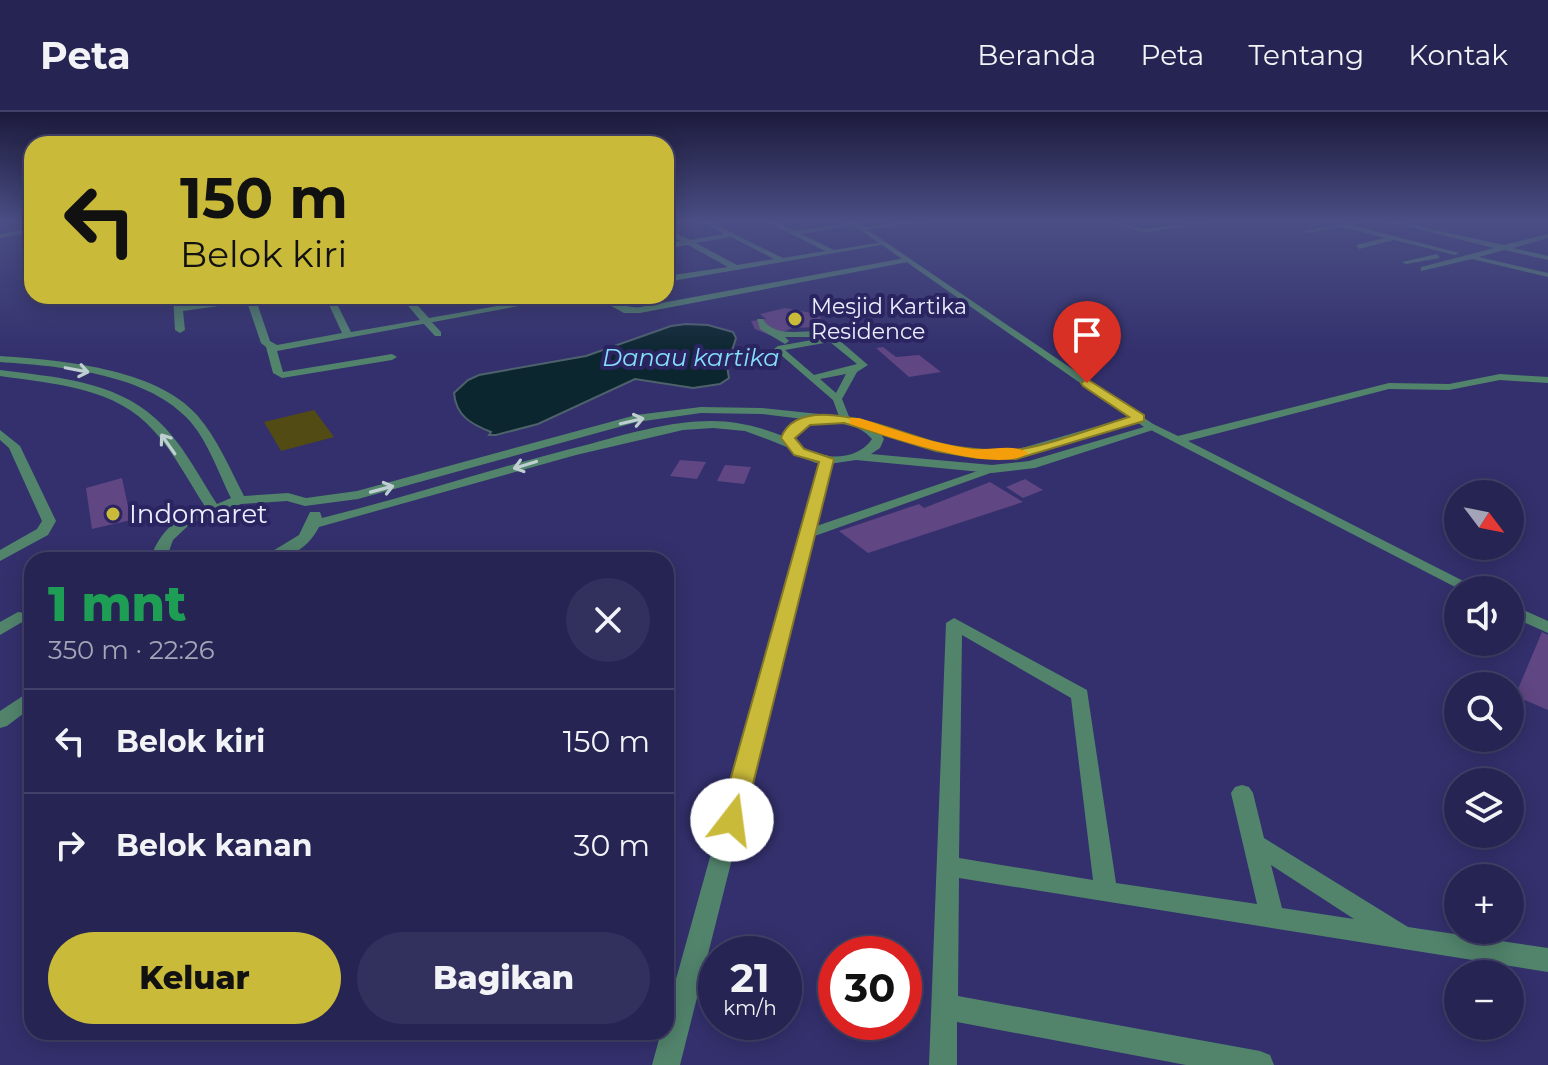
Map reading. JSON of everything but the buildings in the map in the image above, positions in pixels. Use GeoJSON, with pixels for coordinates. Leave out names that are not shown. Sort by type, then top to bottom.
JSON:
{"type":"FeatureCollection","features":[{"type":"Feature","properties":{"kind":"street"},"geometry":{"type":"LineString","coordinates":[[674,277],[738,266]]}},
{"type":"Feature","properties":{"kind":"street"},"geometry":{"type":"LineString","coordinates":[[796,266],[815,275]]}},
{"type":"Feature","properties":{"kind":"street"},"geometry":{"type":"LineString","coordinates":[[674,303],[866,266]]}},
{"type":"Feature","properties":{"kind":"street"},"geometry":{"type":"LineString","coordinates":[[915,266],[1153,428],[1445,576]]}},
{"type":"Feature","properties":{"kind":"street"},"geometry":{"type":"LineString","coordinates":[[1424,269],[1435,266]]}},
{"type":"Feature","properties":{"kind":"street"},"geometry":{"type":"LineString","coordinates":[[1513,266],[1548,275]]}},
{"type":"Feature","properties":{"kind":"street"},"geometry":{"type":"LineString","coordinates":[[676,269],[687,275]]}},
{"type":"Feature","properties":{"kind":"street"},"geometry":{"type":"LineString","coordinates":[[178,304],[180,330]]}},
{"type":"Feature","properties":{"kind":"street"},"geometry":{"type":"LineString","coordinates":[[179,309],[209,304]]}},
{"type":"Feature","properties":{"kind":"street"},"geometry":{"type":"LineString","coordinates":[[252,304],[266,343],[271,347],[278,373],[282,375],[392,357]]}},
{"type":"Feature","properties":{"kind":"street"},"geometry":{"type":"LineString","coordinates":[[333,304],[348,336]]}},
{"type":"Feature","properties":{"kind":"street"},"geometry":{"type":"LineString","coordinates":[[411,304],[426,321]]}},
{"type":"Feature","properties":{"kind":"street"},"geometry":{"type":"LineString","coordinates":[[271,347],[348,336],[505,304]]}},
{"type":"Feature","properties":{"kind":"street"},"geometry":{"type":"LineString","coordinates":[[616,304],[632,311],[668,304]]}},
{"type":"Feature","properties":{"kind":"street"},"geometry":{"type":"LineString","coordinates":[[0,359],[30,361],[124,379],[157,392],[191,415],[239,500]]}},
{"type":"Feature","properties":{"kind":"street"},"geometry":{"type":"LineString","coordinates":[[0,373],[89,388],[124,400],[153,422],[213,508]]}},
{"type":"Feature","properties":{"kind":"street"},"geometry":{"type":"LineString","coordinates":[[1177,440],[1389,386],[1449,387],[1500,377],[1548,380]]}},
{"type":"Feature","properties":{"kind":"street"},"geometry":{"type":"LineString","coordinates":[[161,552],[166,538],[185,521],[239,500],[288,497],[305,502],[358,495],[636,419],[732,409],[845,419],[936,447],[977,454],[1016,454],[1139,418]]}},
{"type":"Feature","properties":{"kind":"street"},"geometry":{"type":"LineString","coordinates":[[791,445],[788,438],[790,431],[818,419]]}},
{"type":"Feature","properties":{"kind":"street"},"geometry":{"type":"LineString","coordinates":[[315,524],[368,512],[561,454],[649,433],[726,425],[770,435],[799,452],[827,459],[858,457],[992,469],[1030,465],[1153,428]]}},
{"type":"Feature","properties":{"kind":"street"},"geometry":{"type":"LineString","coordinates":[[858,457],[876,445],[878,439],[868,427]]}},
{"type":"Feature","properties":{"kind":"street"},"geometry":{"type":"LineString","coordinates":[[0,434],[14,446],[49,521],[43,532],[0,556]]}},
{"type":"Feature","properties":{"kind":"street"},"geometry":{"type":"LineString","coordinates":[[674,1035],[827,459]]}},
{"type":"Feature","properties":{"kind":"street"},"geometry":{"type":"LineString","coordinates":[[280,552],[304,538],[315,524],[315,511],[305,502]]}},
{"type":"Feature","properties":{"kind":"street"},"geometry":{"type":"LineString","coordinates":[[1524,616],[1548,628]]}},
{"type":"Feature","properties":{"kind":"street"},"geometry":{"type":"LineString","coordinates":[[0,630],[18,617]]}},
{"type":"Feature","properties":{"kind":"street"},"geometry":{"type":"LineString","coordinates":[[943,1065],[954,623],[1080,695],[1106,892]]}},
{"type":"Feature","properties":{"kind":"street"},"geometry":{"type":"LineString","coordinates":[[0,721],[24,703]]}},
{"type":"Feature","properties":{"kind":"street"},"geometry":{"type":"LineString","coordinates":[[1242,793],[1272,917]]}},
{"type":"Feature","properties":{"kind":"street"},"geometry":{"type":"LineString","coordinates":[[1254,843],[1406,938]]}},
{"type":"Feature","properties":{"kind":"street"},"geometry":{"type":"LineString","coordinates":[[947,866],[1548,960]]}},
{"type":"Feature","properties":{"kind":"street"},"geometry":{"type":"LineString","coordinates":[[945,1007],[1260,1065]]}},
{"type":"Feature","properties":{"kind":"street"},"geometry":{"type":"LineString","coordinates":[[666,1065],[673,1040]]}},
{"type":"Feature","properties":{"kind":"lane"},"geometry":{"type":"LineString","coordinates":[[426,321],[438,334]]}},
{"type":"Feature","properties":{"kind":"lane"},"geometry":{"type":"LineString","coordinates":[[760,321],[759,324],[778,334],[790,347]]}},
{"type":"Feature","properties":{"kind":"lane"},"geometry":{"type":"LineString","coordinates":[[778,334],[863,334]]}},
{"type":"Feature","properties":{"kind":"lane"},"geometry":{"type":"LineString","coordinates":[[831,335],[778,349],[837,399],[845,419]]}},
{"type":"Feature","properties":{"kind":"lane"},"geometry":{"type":"LineString","coordinates":[[812,378],[863,365],[831,335]]}},
{"type":"Feature","properties":{"kind":"lane"},"geometry":{"type":"LineString","coordinates":[[837,399],[853,370]]}},
{"type":"Feature","properties":{"kind":"lane"},"geometry":{"type":"LineString","coordinates":[[807,534],[992,469]]}},
{"type":"Feature","properties":{"kind":"shaded area"},"geometry":{"type":"Polygon","coordinates":[[[314,410],[334,437],[281,451],[264,422],[314,410]]]}},
{"type":"Feature","properties":{"kind":"water","name":"Danau kartika"},"geometry":{"type":"Polygon","coordinates":[[[708,325],[733,332],[736,338],[727,366],[729,378],[720,384],[693,388],[635,379],[538,424],[496,435],[489,435],[491,432],[466,418],[455,401],[454,393],[479,375],[586,356],[671,326],[708,325]]]}},
{"type":"Feature","properties":{"kind":"slow traffic"},"geometry":{"type":"LineString","coordinates":[[855,421],[936,447],[977,454],[1020,453]]}},
{"type":"Feature","properties":{"kind":"place","name":"Mesjid Kartika Residence"},"geometry":{"type":"Point","coordinates":[795,319]}},
{"type":"Feature","properties":{"kind":"place","name":"Indomaret"},"geometry":{"type":"Point","coordinates":[113,514]}},
{"type":"Feature","properties":{"kind":"route"},"geometry":{"type":"LineString","coordinates":[[732,820],[827,459],[799,452],[791,445],[788,438],[790,431],[806,421],[845,419],[936,447],[977,454],[1016,454],[1139,418],[1087,383]]}}]}
